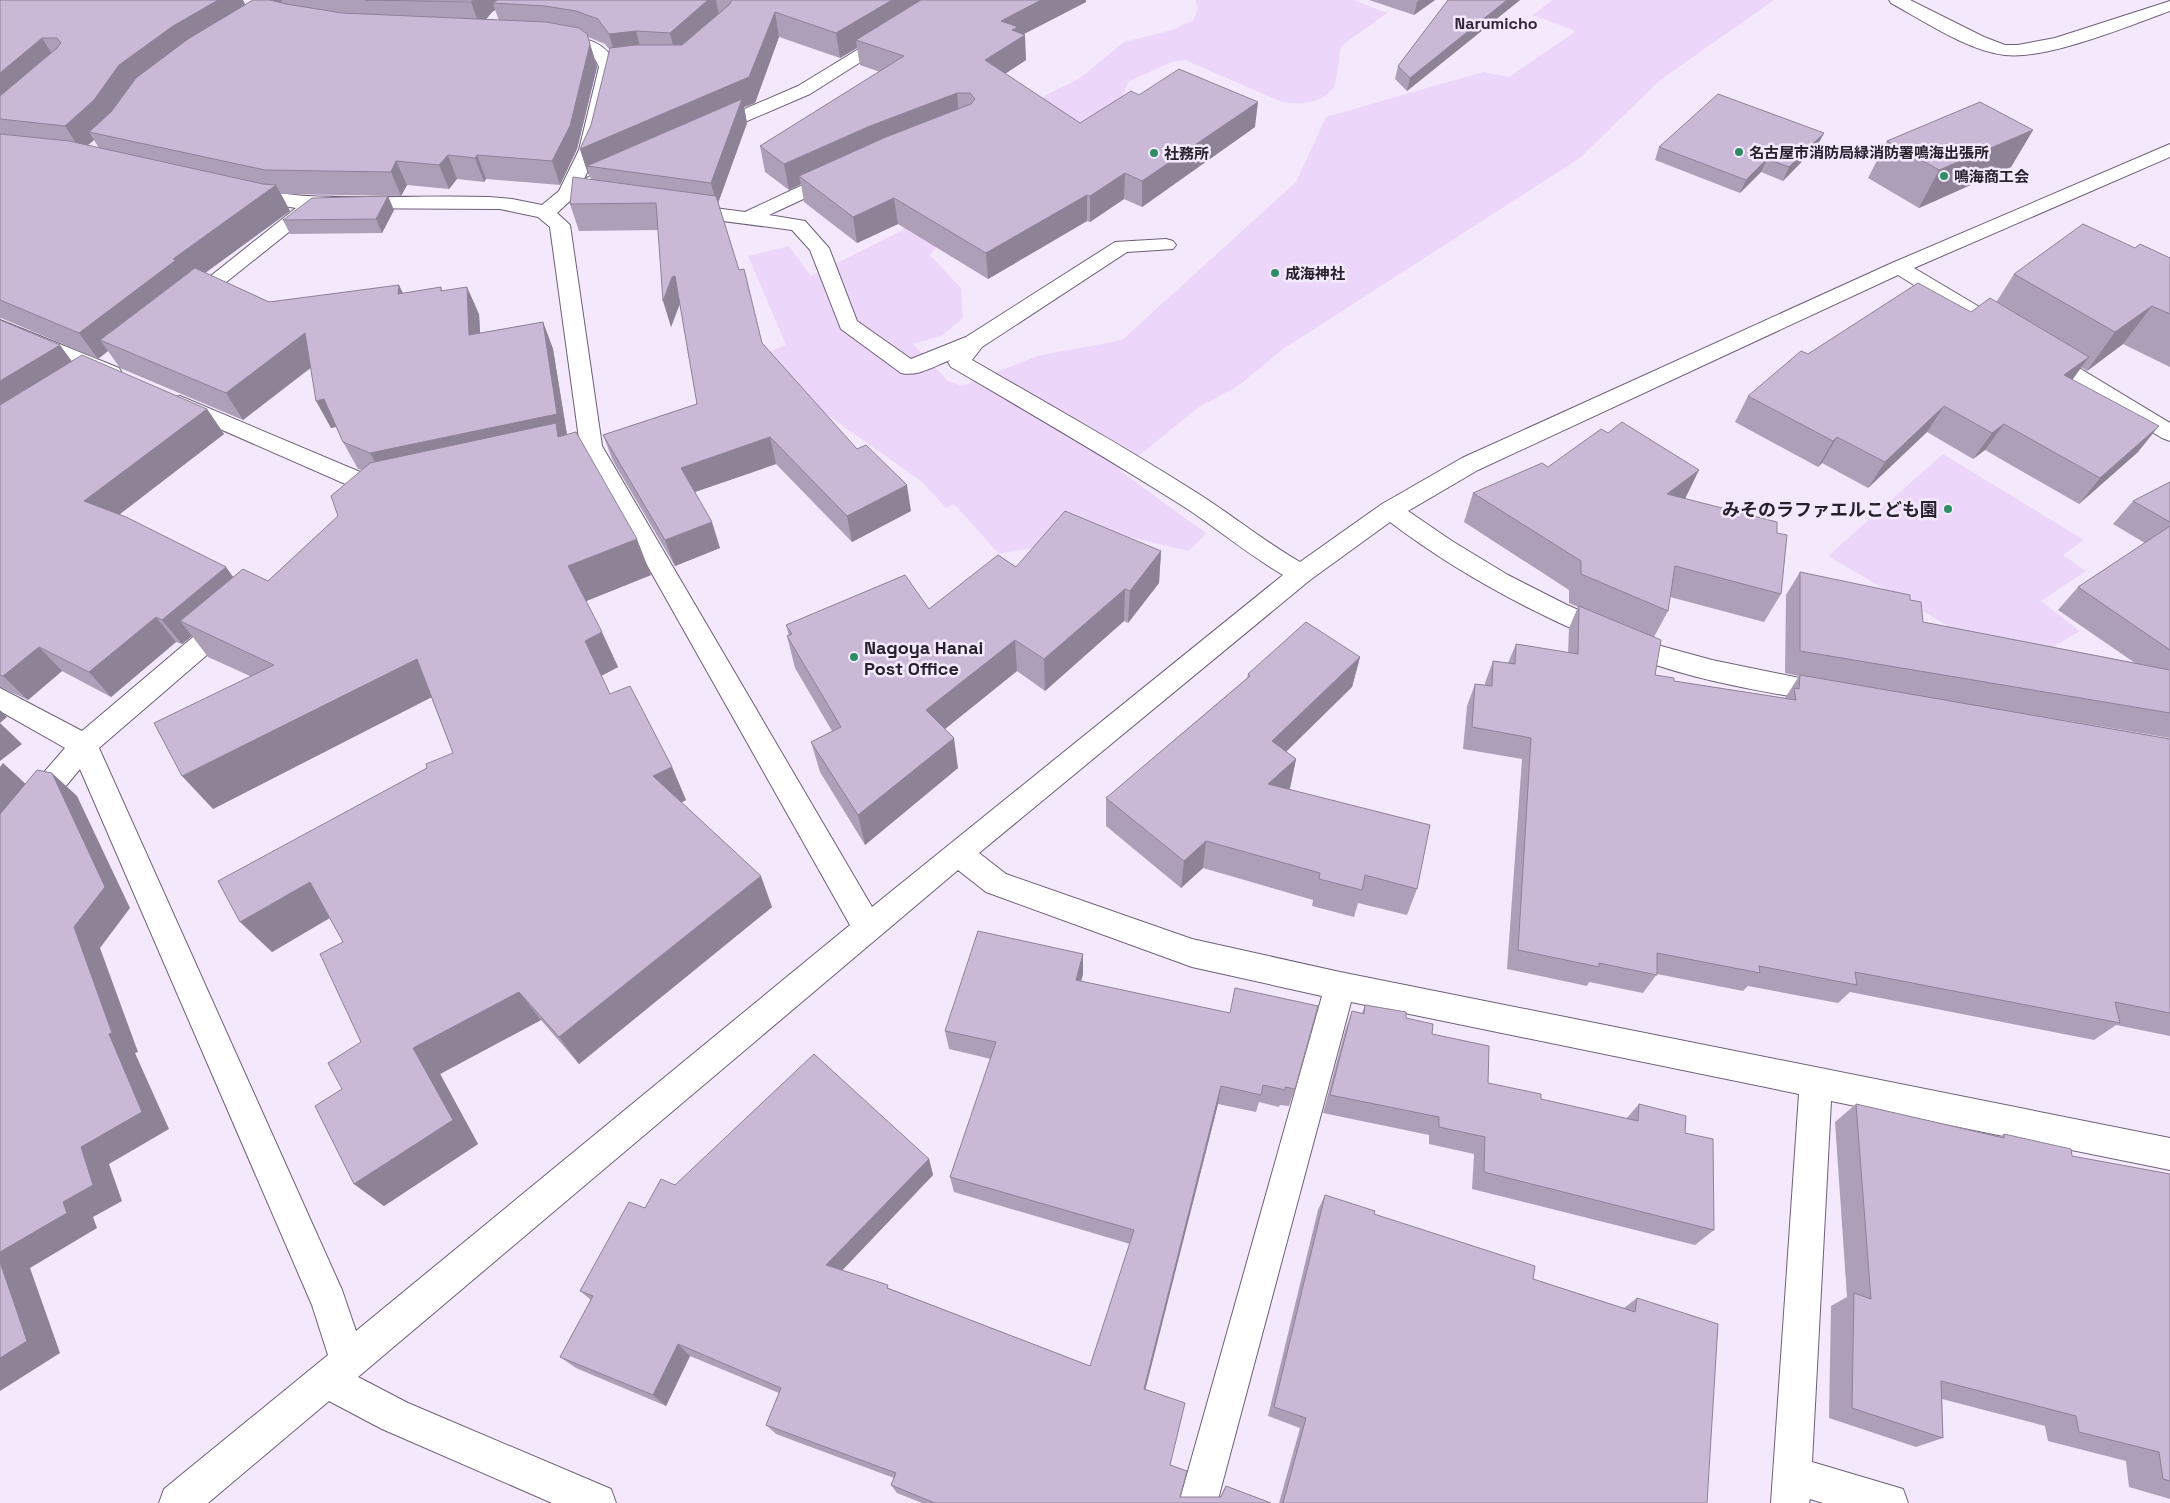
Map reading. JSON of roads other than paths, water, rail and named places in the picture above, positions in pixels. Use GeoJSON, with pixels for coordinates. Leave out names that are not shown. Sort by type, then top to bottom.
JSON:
{"type":"FeatureCollection","features":[{"type":"Feature","properties":{"kind":"street"},"geometry":{"type":"LineString","coordinates":[[692,138],[804,90],[951,0]]}},
{"type":"Feature","properties":{"kind":"street"},"geometry":{"type":"LineString","coordinates":[[1897,0],[1985,44],[2006,51],[2035,49],[2170,6]]}},
{"type":"Feature","properties":{"kind":"street"},"geometry":{"type":"LineString","coordinates":[[536,37],[586,44],[599,49],[617,66],[588,150],[567,194]]}},
{"type":"Feature","properties":{"kind":"street"},"geometry":{"type":"LineString","coordinates":[[178,1503],[958,853],[1301,574],[1390,510],[1470,464],[1899,267],[2170,150]]}},
{"type":"Feature","properties":{"kind":"street"},"geometry":{"type":"LineString","coordinates":[[545,213],[567,194],[620,168]]}},
{"type":"Feature","properties":{"kind":"street"},"geometry":{"type":"LineString","coordinates":[[750,217],[848,172]]}},
{"type":"Feature","properties":{"kind":"street"},"geometry":{"type":"LineString","coordinates":[[232,191],[277,202],[313,204],[386,202],[502,203],[530,207],[545,213],[560,225],[582,448],[868,928]]}},
{"type":"Feature","properties":{"kind":"street"},"geometry":{"type":"LineString","coordinates":[[567,194],[606,200]]}},
{"type":"Feature","properties":{"kind":"street"},"geometry":{"type":"LineString","coordinates":[[172,314],[313,204]]}},
{"type":"Feature","properties":{"kind":"street"},"geometry":{"type":"LineString","coordinates":[[664,208],[750,217],[798,225],[819,248],[848,324],[909,368],[974,342],[1122,246],[1166,245]]}},
{"type":"Feature","properties":{"kind":"street"},"geometry":{"type":"LineString","coordinates":[[1899,267],[2170,434]]}},
{"type":"Feature","properties":{"kind":"street"},"geometry":{"type":"LineString","coordinates":[[0,324],[109,363],[129,381]]}},
{"type":"Feature","properties":{"kind":"street"},"geometry":{"type":"LineString","coordinates":[[974,342],[959,362],[1105,446],[1198,504],[1258,549],[1301,574]]}},
{"type":"Feature","properties":{"kind":"street"},"geometry":{"type":"LineString","coordinates":[[76,385],[109,363]]}},
{"type":"Feature","properties":{"kind":"street"},"geometry":{"type":"LineString","coordinates":[[165,397],[392,489],[360,510]]}},
{"type":"Feature","properties":{"kind":"street"},"geometry":{"type":"LineString","coordinates":[[1390,510],[1419,533],[1472,566],[1556,610],[1672,660],[1784,685],[1852,696]]}},
{"type":"Feature","properties":{"kind":"street"},"geometry":{"type":"LineString","coordinates":[[0,844],[84,745],[247,606]]}},
{"type":"Feature","properties":{"kind":"street"},"geometry":{"type":"LineString","coordinates":[[0,698],[84,745],[330,1303],[337,1371],[395,1416],[597,1503]]}},
{"type":"Feature","properties":{"kind":"street"},"geometry":{"type":"LineString","coordinates":[[958,853],[996,883],[1113,927],[1192,953],[1340,986],[2170,1154]]}},
{"type":"Feature","properties":{"kind":"street"},"geometry":{"type":"LineString","coordinates":[[1198,1503],[1340,986]]}},
{"type":"Feature","properties":{"kind":"street"},"geometry":{"type":"LineString","coordinates":[[1816,1081],[1791,1489],[1889,1503]]}},
{"type":"Feature","properties":{"kind":"place","name":"名古屋市消防局緑消防署鳴海出張所"},"geometry":{"type":"Point","coordinates":[1739,152]}},
{"type":"Feature","properties":{"kind":"place","name":"社務所"},"geometry":{"type":"Point","coordinates":[1154,153]}},
{"type":"Feature","properties":{"kind":"place","name":"鳴海商工会"},"geometry":{"type":"Point","coordinates":[1944,176]}},
{"type":"Feature","properties":{"kind":"place","name":"成海神社"},"geometry":{"type":"Point","coordinates":[1275,273]}},
{"type":"Feature","properties":{"kind":"place","name":"みそのラファエルこども園"},"geometry":{"type":"Point","coordinates":[1948,509]}},
{"type":"Feature","properties":{"kind":"place","name":"Nagoya Hanai Post Office"},"geometry":{"type":"Point","coordinates":[854,657]}},
{"type":"Feature","properties":{"kind":"district","name":"Narumicho"},"geometry":{"type":"Point","coordinates":[1496,23]}}]}
